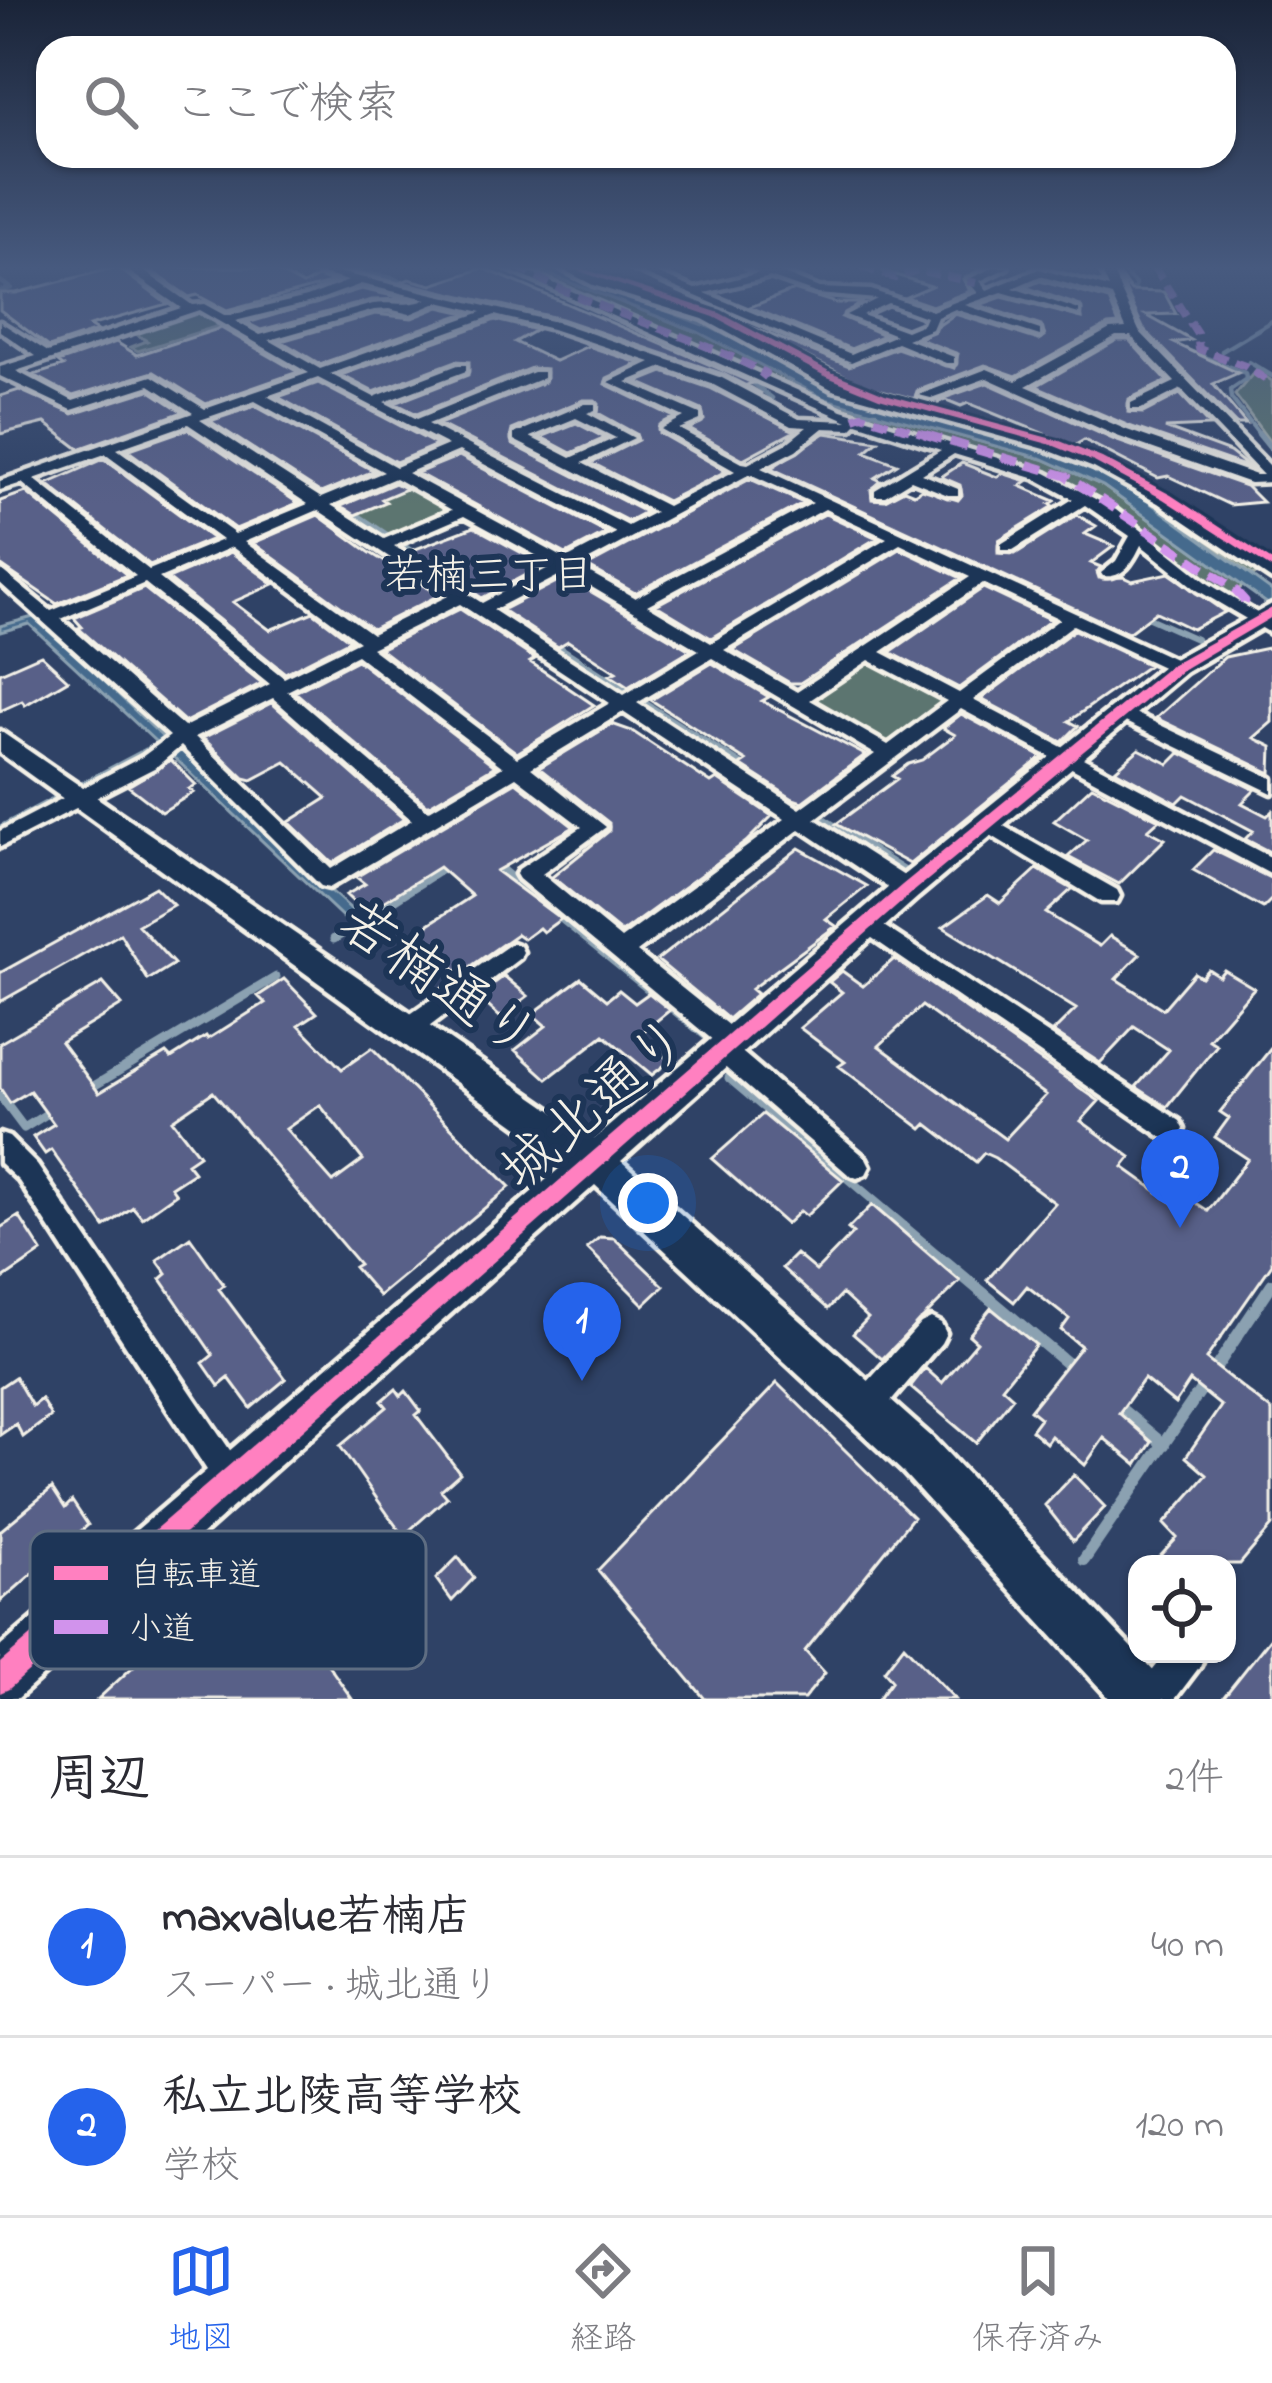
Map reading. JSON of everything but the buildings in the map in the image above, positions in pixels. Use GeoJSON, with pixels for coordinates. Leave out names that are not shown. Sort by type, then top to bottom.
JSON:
{"type":"FeatureCollection","features":[{"type":"Feature","properties":{"kind":"street"},"geometry":{"type":"LineString","coordinates":[[24,346],[44,356]]}},
{"type":"Feature","properties":{"kind":"street"},"geometry":{"type":"LineString","coordinates":[[2,371],[74,346]]}},
{"type":"Feature","properties":{"kind":"street"},"geometry":{"type":"LineString","coordinates":[[271,346],[628,533]]}},
{"type":"Feature","properties":{"kind":"street"},"geometry":{"type":"LineString","coordinates":[[0,486],[401,346]]}},
{"type":"Feature","properties":{"kind":"street"},"geometry":{"type":"LineString","coordinates":[[610,346],[717,381],[796,423],[836,422],[904,433]]}},
{"type":"Feature","properties":{"kind":"street"},"geometry":{"type":"LineString","coordinates":[[698,346],[837,413],[1060,479]]}},
{"type":"Feature","properties":{"kind":"street"},"geometry":{"type":"LineString","coordinates":[[767,346],[872,396],[920,404],[1044,442],[1128,479],[1272,574]]}},
{"type":"Feature","properties":{"kind":"street"},"geometry":{"type":"LineString","coordinates":[[824,346],[851,358],[879,346]]}},
{"type":"Feature","properties":{"kind":"street"},"geometry":{"type":"LineString","coordinates":[[921,346],[950,360]]}},
{"type":"Feature","properties":{"kind":"street"},"geometry":{"type":"LineString","coordinates":[[1014,386],[1088,346]]}},
{"type":"Feature","properties":{"kind":"street"},"geometry":{"type":"LineString","coordinates":[[1147,346],[1272,477]]}},
{"type":"Feature","properties":{"kind":"street"},"geometry":{"type":"LineString","coordinates":[[665,361],[615,382],[695,417],[668,430],[708,447],[708,453],[723,460],[824,502],[1177,667]]}},
{"type":"Feature","properties":{"kind":"street"},"geometry":{"type":"LineString","coordinates":[[374,401],[462,368]]}},
{"type":"Feature","properties":{"kind":"street"},"geometry":{"type":"LineString","coordinates":[[2,371],[72,406],[152,380],[321,505],[907,889]]}},
{"type":"Feature","properties":{"kind":"street"},"geometry":{"type":"LineString","coordinates":[[920,404],[987,373],[1122,433],[1255,480],[1272,477]]}},
{"type":"Feature","properties":{"kind":"street"},"geometry":{"type":"LineString","coordinates":[[419,423],[538,375]]}},
{"type":"Feature","properties":{"kind":"street"},"geometry":{"type":"LineString","coordinates":[[1136,406],[1183,383]]}},
{"type":"Feature","properties":{"kind":"street"},"geometry":{"type":"LineString","coordinates":[[258,397],[565,566],[886,752]]}},
{"type":"Feature","properties":{"kind":"street"},"geometry":{"type":"LineString","coordinates":[[1037,416],[1068,406]]}},
{"type":"Feature","properties":{"kind":"street"},"geometry":{"type":"LineString","coordinates":[[571,464],[627,438],[583,410],[519,437],[571,464],[668,513]]}},
{"type":"Feature","properties":{"kind":"street"},"geometry":{"type":"LineString","coordinates":[[481,610],[791,447],[837,413]]}},
{"type":"Feature","properties":{"kind":"street"},"geometry":{"type":"LineString","coordinates":[[854,418],[862,415],[997,452],[1060,479],[1232,587],[1261,616]]}},
{"type":"Feature","properties":{"kind":"street"},"geometry":{"type":"LineString","coordinates":[[49,618],[461,445]]}},
{"type":"Feature","properties":{"kind":"street"},"geometry":{"type":"LineString","coordinates":[[880,493],[953,448]]}},
{"type":"Feature","properties":{"kind":"street"},"geometry":{"type":"LineString","coordinates":[[107,449],[236,540],[596,827],[527,874],[726,1045],[857,1166]]}},
{"type":"Feature","properties":{"kind":"street"},"geometry":{"type":"LineString","coordinates":[[910,474],[953,492]]}},
{"type":"Feature","properties":{"kind":"street"},"geometry":{"type":"LineString","coordinates":[[23,478],[278,687],[425,820]]}},
{"type":"Feature","properties":{"kind":"street"},"geometry":{"type":"LineString","coordinates":[[1091,499],[1203,587],[1261,616]]}},
{"type":"Feature","properties":{"kind":"street"},"geometry":{"type":"LineString","coordinates":[[1007,547],[1091,499]]}},
{"type":"Feature","properties":{"kind":"street"},"geometry":{"type":"LineString","coordinates":[[634,606],[824,502]]}},
{"type":"Feature","properties":{"kind":"street"},"geometry":{"type":"LineString","coordinates":[[383,545],[464,510]]}},
{"type":"Feature","properties":{"kind":"street"},"geometry":{"type":"LineString","coordinates":[[1109,573],[1123,564],[1139,533]]}},
{"type":"Feature","properties":{"kind":"street"},"geometry":{"type":"LineString","coordinates":[[0,574],[174,744],[328,880],[900,537]]}},
{"type":"Feature","properties":{"kind":"street"},"geometry":{"type":"LineString","coordinates":[[797,700],[983,576]]}},
{"type":"Feature","properties":{"kind":"street"},"geometry":{"type":"LineString","coordinates":[[0,840],[74,793],[460,597]]}},
{"type":"Feature","properties":{"kind":"street","name":"城北通り"},"geometry":{"type":"LineString","coordinates":[[171,1531],[907,889],[1177,667],[1261,616]]}},
{"type":"Feature","properties":{"kind":"street"},"geometry":{"type":"LineString","coordinates":[[620,952],[795,818],[1072,618]]}},
{"type":"Feature","properties":{"kind":"street"},"geometry":{"type":"LineString","coordinates":[[870,653],[1272,867]]}},
{"type":"Feature","properties":{"kind":"street"},"geometry":{"type":"LineString","coordinates":[[1120,712],[1272,786]]}},
{"type":"Feature","properties":{"kind":"street","name":"若楠通り"},"geometry":{"type":"LineString","coordinates":[[0,740],[595,1161],[918,1455],[1149,1699]]}},
{"type":"Feature","properties":{"kind":"street"},"geometry":{"type":"LineString","coordinates":[[986,823],[1109,896]]}},
{"type":"Feature","properties":{"kind":"street"},"geometry":{"type":"LineString","coordinates":[[867,923],[1171,1129]]}},
{"type":"Feature","properties":{"kind":"street"},"geometry":{"type":"LineString","coordinates":[[408,1029],[512,952]]}},
{"type":"Feature","properties":{"kind":"street"},"geometry":{"type":"LineString","coordinates":[[0,1144],[28,1173],[231,1479]]}},
{"type":"Feature","properties":{"kind":"street"},"geometry":{"type":"LineString","coordinates":[[866,1407],[932,1333]]}},
{"type":"Feature","properties":{"kind":"street","name":"城北通り"},"geometry":{"type":"LineString","coordinates":[[0,1680],[30,1654]]}},
{"type":"Feature","properties":{"kind":"street"},"geometry":{"type":"LineString","coordinates":[[1149,1699],[1180,1663]]}},
{"type":"Feature","properties":{"kind":"green space"},"geometry":{"type":"Polygon","coordinates":[[[704,346],[725,346],[825,399],[1043,459],[1103,486],[1243,586],[1230,595],[1200,578],[1130,519],[1037,470],[848,414],[704,346]]]}},
{"type":"Feature","properties":{"kind":"green space"},"geometry":{"type":"Polygon","coordinates":[[[748,346],[771,346],[840,382],[1114,468],[1266,566],[1253,576],[1141,494],[1058,454],[843,394],[748,346]]]}},
{"type":"Feature","properties":{"kind":"green space"},"geometry":{"type":"Polygon","coordinates":[[[1256,370],[1272,381],[1272,445],[1235,395],[1256,370]]]}},
{"type":"Feature","properties":{"kind":"green space"},"geometry":{"type":"Polygon","coordinates":[[[402,477],[454,506],[452,512],[389,539],[334,503],[402,477]]]}},
{"type":"Feature","properties":{"kind":"green space"},"geometry":{"type":"Polygon","coordinates":[[[870,657],[950,700],[887,746],[806,699],[870,657]]]}},
{"type":"Feature","properties":{"kind":"water"},"geometry":{"type":"Polygon","coordinates":[[[725,346],[748,346],[843,394],[1058,454],[1116,478],[1272,591],[1272,607],[1103,486],[1043,459],[825,399],[725,346]]]}},
{"type":"Feature","properties":{"kind":"water"},"geometry":{"type":"Polygon","coordinates":[[[37,616],[175,749],[182,747],[230,800],[362,919],[364,928],[352,926],[164,748],[0,833],[0,826],[157,743],[29,624],[0,632],[0,626],[37,616]]]}},
{"type":"Feature","properties":{"kind":"waterway"},"geometry":{"type":"LineString","coordinates":[[1222,351],[1230,346]]}},
{"type":"Feature","properties":{"kind":"waterway"},"geometry":{"type":"LineString","coordinates":[[625,347],[657,350]]}},
{"type":"Feature","properties":{"kind":"waterway"},"geometry":{"type":"LineString","coordinates":[[1184,349],[1245,373],[1246,379],[1230,390],[1231,398],[1261,437]]}},
{"type":"Feature","properties":{"kind":"waterway"},"geometry":{"type":"LineString","coordinates":[[1249,362],[1272,376]]}},
{"type":"Feature","properties":{"kind":"waterway"},"geometry":{"type":"LineString","coordinates":[[706,364],[745,377],[772,398]]}},
{"type":"Feature","properties":{"kind":"waterway"},"geometry":{"type":"LineString","coordinates":[[599,383],[641,367]]}},
{"type":"Feature","properties":{"kind":"waterway"},"geometry":{"type":"LineString","coordinates":[[859,413],[876,412]]}},
{"type":"Feature","properties":{"kind":"waterway"},"geometry":{"type":"LineString","coordinates":[[1259,434],[1272,450]]}},
{"type":"Feature","properties":{"kind":"waterway"},"geometry":{"type":"LineString","coordinates":[[395,467],[448,444]]}},
{"type":"Feature","properties":{"kind":"waterway"},"geometry":{"type":"LineString","coordinates":[[323,496],[381,472]]}},
{"type":"Feature","properties":{"kind":"waterway"},"geometry":{"type":"LineString","coordinates":[[37,480],[44,486]]}},
{"type":"Feature","properties":{"kind":"waterway"},"geometry":{"type":"LineString","coordinates":[[0,492],[20,486]]}},
{"type":"Feature","properties":{"kind":"waterway"},"geometry":{"type":"LineString","coordinates":[[863,490],[893,503]]}},
{"type":"Feature","properties":{"kind":"waterway"},"geometry":{"type":"LineString","coordinates":[[58,497],[79,513]]}},
{"type":"Feature","properties":{"kind":"waterway"},"geometry":{"type":"LineString","coordinates":[[339,503],[390,537]]}},
{"type":"Feature","properties":{"kind":"waterway"},"geometry":{"type":"LineString","coordinates":[[239,532],[301,506]]}},
{"type":"Feature","properties":{"kind":"waterway"},"geometry":{"type":"LineString","coordinates":[[84,517],[95,526]]}},
{"type":"Feature","properties":{"kind":"waterway"},"geometry":{"type":"LineString","coordinates":[[113,540],[121,546]]}},
{"type":"Feature","properties":{"kind":"waterway"},"geometry":{"type":"LineString","coordinates":[[136,557],[151,569],[221,540]]}},
{"type":"Feature","properties":{"kind":"waterway"},"geometry":{"type":"LineString","coordinates":[[399,543],[419,556]]}},
{"type":"Feature","properties":{"kind":"waterway"},"geometry":{"type":"LineString","coordinates":[[477,594],[486,599],[533,576]]}},
{"type":"Feature","properties":{"kind":"waterway"},"geometry":{"type":"LineString","coordinates":[[55,608],[133,577]]}},
{"type":"Feature","properties":{"kind":"waterway"},"geometry":{"type":"LineString","coordinates":[[371,648],[456,606]]}},
{"type":"Feature","properties":{"kind":"waterway"},"geometry":{"type":"LineString","coordinates":[[497,608],[562,650]]}},
{"type":"Feature","properties":{"kind":"waterway"},"geometry":{"type":"LineString","coordinates":[[1142,615],[1196,639]]}},
{"type":"Feature","properties":{"kind":"waterway"},"geometry":{"type":"LineString","coordinates":[[558,647],[627,692]]}},
{"type":"Feature","properties":{"kind":"waterway"},"geometry":{"type":"LineString","coordinates":[[332,668],[357,655]]}},
{"type":"Feature","properties":{"kind":"waterway"},"geometry":{"type":"LineString","coordinates":[[642,702],[744,767]]}},
{"type":"Feature","properties":{"kind":"waterway"},"geometry":{"type":"LineString","coordinates":[[762,779],[801,804]]}},
{"type":"Feature","properties":{"kind":"waterway"},"geometry":{"type":"LineString","coordinates":[[817,815],[909,874]]}},
{"type":"Feature","properties":{"kind":"waterway"},"geometry":{"type":"LineString","coordinates":[[495,864],[565,921]]}},
{"type":"Feature","properties":{"kind":"waterway"},"geometry":{"type":"LineString","coordinates":[[362,921],[449,865]]}},
{"type":"Feature","properties":{"kind":"waterway"},"geometry":{"type":"LineString","coordinates":[[334,939],[367,918]]}},
{"type":"Feature","properties":{"kind":"waterway"},"geometry":{"type":"LineString","coordinates":[[561,918],[705,1035]]}},
{"type":"Feature","properties":{"kind":"waterway"},"geometry":{"type":"LineString","coordinates":[[87,1090],[276,977]]}},
{"type":"Feature","properties":{"kind":"waterway"},"geometry":{"type":"LineString","coordinates":[[729,1078],[950,1265]]}},
{"type":"Feature","properties":{"kind":"waterway"},"geometry":{"type":"LineString","coordinates":[[0,1096],[24,1128],[53,1110]]}},
{"type":"Feature","properties":{"kind":"waterway"},"geometry":{"type":"LineString","coordinates":[[946,1262],[1071,1367]]}},
{"type":"Feature","properties":{"kind":"waterway"},"geometry":{"type":"LineString","coordinates":[[1213,1372],[1272,1284]]}},
{"type":"Feature","properties":{"kind":"waterway"},"geometry":{"type":"LineString","coordinates":[[1163,1444],[1204,1385]]}},
{"type":"Feature","properties":{"kind":"waterway"},"geometry":{"type":"LineString","coordinates":[[1114,1403],[1163,1444]]}},
{"type":"Feature","properties":{"kind":"waterway"},"geometry":{"type":"LineString","coordinates":[[1084,1560],[1163,1444]]}},
{"type":"Feature","properties":{"kind":"marked path"},"geometry":{"type":"LineString","coordinates":[[714,346],[765,373],[761,378]]}},
{"type":"Feature","properties":{"kind":"marked path"},"geometry":{"type":"LineString","coordinates":[[1199,346],[1245,366],[1272,384]]}},
{"type":"Feature","properties":{"kind":"marked path"},"geometry":{"type":"LineString","coordinates":[[854,418],[862,415],[1066,476],[1232,587],[1245,601],[1242,608]]}},
{"type":"Feature","properties":{"kind":"cycle path"},"geometry":{"type":"LineString","coordinates":[[776,346],[882,396],[1056,443],[1098,460],[1167,497],[1272,566]]}},
{"type":"Feature","properties":{"kind":"cycle path"},"geometry":{"type":"LineString","coordinates":[[171,1531],[907,889],[1177,667],[1272,612]]}},
{"type":"Feature","properties":{"kind":"cycle path"},"geometry":{"type":"LineString","coordinates":[[0,1680],[30,1654]]}},
{"type":"Feature","properties":{"kind":"place","name":"私立北陵高等学校"},"geometry":{"type":"Point","coordinates":[1180,1228]}},
{"type":"Feature","properties":{"kind":"place","name":"maxvalue若楠店"},"geometry":{"type":"Point","coordinates":[582,1381]}},
{"type":"Feature","properties":{"kind":"district","name":"若楠三丁目"},"geometry":{"type":"Point","coordinates":[489,573]}}]}
